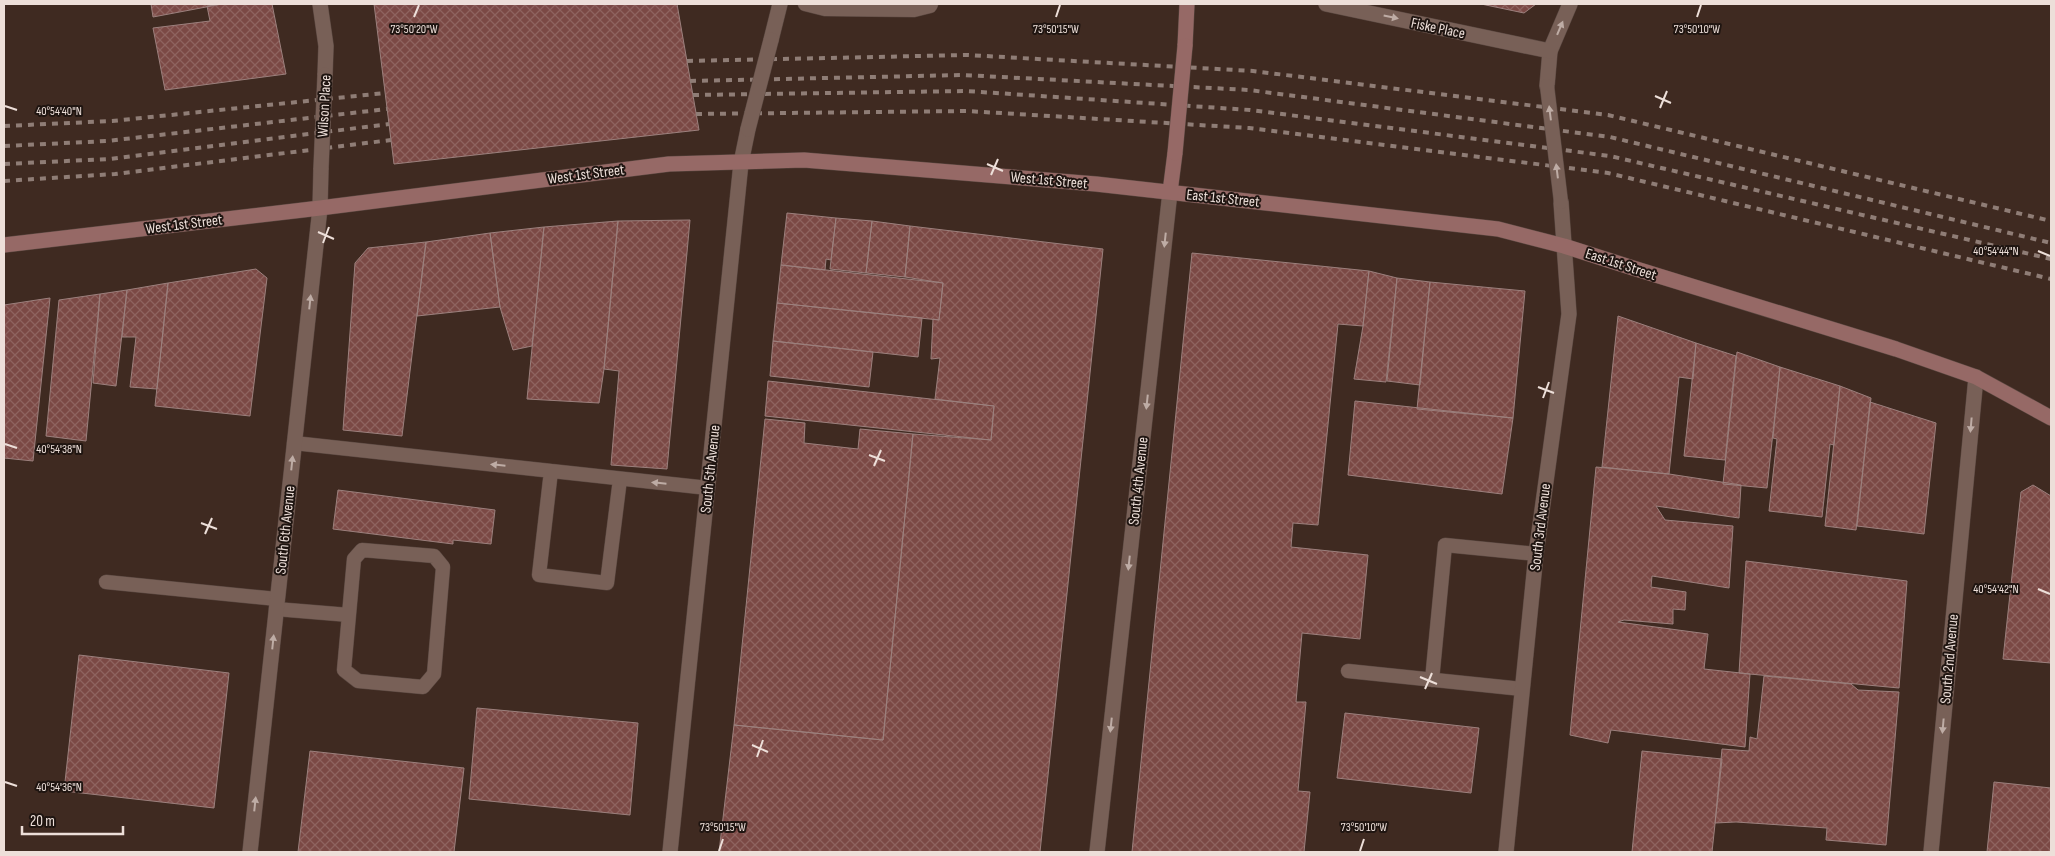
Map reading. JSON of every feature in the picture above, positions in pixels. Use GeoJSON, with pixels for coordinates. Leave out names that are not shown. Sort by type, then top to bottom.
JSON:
{"type":"FeatureCollection","features":[{"type":"Feature","properties":{"kind":"main road","name":"South 4th Avenue"},"geometry":{"type":"LineString","coordinates":[[1170,192],[1185,46],[1187,4]]}},
{"type":"Feature","properties":{"kind":"main road","name":"West 1st Street"},"geometry":{"type":"LineString","coordinates":[[4,245],[669,164],[804,160],[1170,192]]}},
{"type":"Feature","properties":{"kind":"main road","name":"East 1st Street"},"geometry":{"type":"LineString","coordinates":[[1170,192],[1498,229],[1564,246],[1896,349],[1976,377],[2051,418]]}},
{"type":"Feature","properties":{"kind":"street","name":"Wilson Place"},"geometry":{"type":"LineString","coordinates":[[320,4],[326,46],[320,208]]}},
{"type":"Feature","properties":{"kind":"street","name":"South 5th Avenue"},"geometry":{"type":"LineString","coordinates":[[670,852],[741,163],[758,87],[780,4]]}},
{"type":"Feature","properties":{"kind":"street","name":"Fiske Place"},"geometry":{"type":"LineString","coordinates":[[1326,4],[1550,51]]}},
{"type":"Feature","properties":{"kind":"street"},"geometry":{"type":"LineString","coordinates":[[1547,86],[1550,51],[1570,4]]}},
{"type":"Feature","properties":{"kind":"street","name":"South 4th Avenue"},"geometry":{"type":"LineString","coordinates":[[1097,852],[1170,192]]}},
{"type":"Feature","properties":{"kind":"street","name":"South 3rd Avenue"},"geometry":{"type":"LineString","coordinates":[[1506,852],[1536,554],[1569,314],[1562,202]]}},
{"type":"Feature","properties":{"kind":"street","name":"South 6th Avenue"},"geometry":{"type":"LineString","coordinates":[[250,852],[320,208]]}},
{"type":"Feature","properties":{"kind":"street","name":"South 2nd Avenue"},"geometry":{"type":"LineString","coordinates":[[1931,852],[1976,377]]}},
{"type":"Feature","properties":{"kind":"lane"},"geometry":{"type":"LineString","coordinates":[[805,4],[825,9],[914,10],[930,6],[931,4]]}},
{"type":"Feature","properties":{"kind":"lane"},"geometry":{"type":"LineString","coordinates":[[1547,86],[1562,202]]}},
{"type":"Feature","properties":{"kind":"lane"},"geometry":{"type":"LineString","coordinates":[[294,443],[708,488]]}},
{"type":"Feature","properties":{"kind":"lane"},"geometry":{"type":"LineString","coordinates":[[551,471],[539,575],[607,583],[620,479]]}},
{"type":"Feature","properties":{"kind":"lane"},"geometry":{"type":"LineString","coordinates":[[1432,680],[1445,545],[1536,554]]}},
{"type":"Feature","properties":{"kind":"lane"},"geometry":{"type":"LineString","coordinates":[[362,550],[434,556],[443,567],[434,674],[423,687],[358,681],[344,670],[349,615],[354,559],[362,550]]}},
{"type":"Feature","properties":{"kind":"lane"},"geometry":{"type":"LineString","coordinates":[[106,582],[349,615]]}},
{"type":"Feature","properties":{"kind":"lane"},"geometry":{"type":"LineString","coordinates":[[1348,671],[1522,690]]}},
{"type":"Feature","properties":{"kind":"building"},"geometry":{"type":"Polygon","coordinates":[[[151,4],[222,4],[153,17],[151,4]]]}},
{"type":"Feature","properties":{"kind":"building"},"geometry":{"type":"Polygon","coordinates":[[[222,4],[272,4],[286,74],[165,90],[153,28],[210,21],[207,6],[222,4]]]}},
{"type":"Feature","properties":{"kind":"building"},"geometry":{"type":"Polygon","coordinates":[[[374,4],[677,4],[699,130],[394,164],[374,4]]]}},
{"type":"Feature","properties":{"kind":"building"},"geometry":{"type":"Polygon","coordinates":[[[1481,4],[1536,4],[1524,13],[1481,4]]]}},
{"type":"Feature","properties":{"kind":"building"},"geometry":{"type":"Polygon","coordinates":[[[787,213],[836,218],[831,260],[826,259],[825,270],[781,265],[787,213]]]}},
{"type":"Feature","properties":{"kind":"building"},"geometry":{"type":"Polygon","coordinates":[[[836,218],[872,221],[866,273],[830,269],[836,218]]]}},
{"type":"Feature","properties":{"kind":"building"},"geometry":{"type":"Polygon","coordinates":[[[690,220],[667,469],[611,465],[619,371],[604,369],[618,221],[690,220]]]}},
{"type":"Feature","properties":{"kind":"building"},"geometry":{"type":"Polygon","coordinates":[[[618,221],[599,403],[527,399],[544,227],[618,221]]]}},
{"type":"Feature","properties":{"kind":"building"},"geometry":{"type":"Polygon","coordinates":[[[872,221],[910,226],[905,277],[866,273],[872,221]]]}},
{"type":"Feature","properties":{"kind":"building"},"geometry":{"type":"Polygon","coordinates":[[[910,226],[1103,249],[1040,852],[719,852],[734,725],[883,740],[913,434],[991,440],[994,406],[935,399],[940,358],[931,359],[933,319],[939,320],[943,283],[905,277],[910,226]]]}},
{"type":"Feature","properties":{"kind":"building"},"geometry":{"type":"Polygon","coordinates":[[[544,227],[532,346],[513,350],[500,307],[490,233],[544,227]]]}},
{"type":"Feature","properties":{"kind":"building"},"geometry":{"type":"Polygon","coordinates":[[[490,233],[500,307],[417,316],[426,242],[490,233]]]}},
{"type":"Feature","properties":{"kind":"building"},"geometry":{"type":"Polygon","coordinates":[[[426,242],[402,436],[343,430],[355,263],[368,248],[426,242]]]}},
{"type":"Feature","properties":{"kind":"building"},"geometry":{"type":"Polygon","coordinates":[[[1192,253],[1369,271],[1363,326],[1338,324],[1318,525],[1293,523],[1291,547],[1368,555],[1360,639],[1302,633],[1296,702],[1306,702],[1298,791],[1310,792],[1304,852],[1132,852],[1192,253]]]}},
{"type":"Feature","properties":{"kind":"building"},"geometry":{"type":"Polygon","coordinates":[[[781,265],[943,283],[939,320],[777,303],[781,265]]]}},
{"type":"Feature","properties":{"kind":"building"},"geometry":{"type":"Polygon","coordinates":[[[256,269],[267,278],[250,416],[155,406],[168,283],[256,269]]]}},
{"type":"Feature","properties":{"kind":"building"},"geometry":{"type":"Polygon","coordinates":[[[1369,271],[1397,278],[1386,382],[1354,379],[1363,326],[1369,271]]]}},
{"type":"Feature","properties":{"kind":"building"},"geometry":{"type":"Polygon","coordinates":[[[1397,278],[1430,282],[1420,385],[1387,381],[1397,278]]]}},
{"type":"Feature","properties":{"kind":"building"},"geometry":{"type":"Polygon","coordinates":[[[1430,282],[1525,291],[1513,418],[1417,409],[1430,282]]]}},
{"type":"Feature","properties":{"kind":"building"},"geometry":{"type":"Polygon","coordinates":[[[168,283],[157,389],[130,387],[136,337],[122,337],[127,290],[168,283]]]}},
{"type":"Feature","properties":{"kind":"building"},"geometry":{"type":"Polygon","coordinates":[[[127,290],[116,386],[93,383],[100,294],[127,290]]]}},
{"type":"Feature","properties":{"kind":"building"},"geometry":{"type":"Polygon","coordinates":[[[100,294],[86,441],[46,436],[59,300],[100,294]]]}},
{"type":"Feature","properties":{"kind":"building"},"geometry":{"type":"Polygon","coordinates":[[[50,298],[33,461],[4,458],[4,305],[50,298]]]}},
{"type":"Feature","properties":{"kind":"building"},"geometry":{"type":"Polygon","coordinates":[[[777,303],[922,318],[918,357],[773,341],[777,303]]]}},
{"type":"Feature","properties":{"kind":"building"},"geometry":{"type":"Polygon","coordinates":[[[1618,316],[1696,343],[1693,379],[1679,377],[1669,474],[1602,467],[1618,316]]]}},
{"type":"Feature","properties":{"kind":"building"},"geometry":{"type":"Polygon","coordinates":[[[773,341],[873,352],[869,387],[770,376],[773,341]]]}},
{"type":"Feature","properties":{"kind":"building"},"geometry":{"type":"Polygon","coordinates":[[[1696,343],[1736,356],[1725,460],[1684,456],[1696,343]]]}},
{"type":"Feature","properties":{"kind":"building"},"geometry":{"type":"Polygon","coordinates":[[[1737,352],[1780,367],[1767,488],[1723,484],[1737,352]]]}},
{"type":"Feature","properties":{"kind":"building"},"geometry":{"type":"Polygon","coordinates":[[[1780,367],[1840,386],[1834,445],[1830,444],[1822,517],[1769,511],[1777,439],[1773,438],[1780,367]]]}},
{"type":"Feature","properties":{"kind":"building"},"geometry":{"type":"Polygon","coordinates":[[[768,381],[994,406],[991,440],[765,416],[768,381]]]}},
{"type":"Feature","properties":{"kind":"building"},"geometry":{"type":"Polygon","coordinates":[[[1840,386],[1871,398],[1856,530],[1825,526],[1840,386]]]}},
{"type":"Feature","properties":{"kind":"building"},"geometry":{"type":"Polygon","coordinates":[[[1355,401],[1513,418],[1502,494],[1348,475],[1355,401]]]}},
{"type":"Feature","properties":{"kind":"building"},"geometry":{"type":"Polygon","coordinates":[[[1870,402],[1936,423],[1924,534],[1857,526],[1870,402]]]}},
{"type":"Feature","properties":{"kind":"building"},"geometry":{"type":"Polygon","coordinates":[[[765,419],[805,423],[804,443],[858,449],[860,429],[913,434],[883,740],[734,725],[765,419]]]}},
{"type":"Feature","properties":{"kind":"building"},"geometry":{"type":"Polygon","coordinates":[[[1596,467],[1669,474],[1741,485],[1739,518],[1656,506],[1665,520],[1733,526],[1729,588],[1652,576],[1651,587],[1686,592],[1685,610],[1673,609],[1673,624],[1624,620],[1618,622],[1708,634],[1704,669],[1750,674],[1745,747],[1611,730],[1608,743],[1570,735],[1596,467]]]}},
{"type":"Feature","properties":{"kind":"building"},"geometry":{"type":"Polygon","coordinates":[[[2033,485],[2051,496],[2051,663],[2003,659],[2021,492],[2033,485]]]}},
{"type":"Feature","properties":{"kind":"building"},"geometry":{"type":"Polygon","coordinates":[[[338,490],[495,510],[491,544],[453,540],[453,544],[333,529],[338,490]]]}},
{"type":"Feature","properties":{"kind":"building"},"geometry":{"type":"Polygon","coordinates":[[[1746,561],[1907,581],[1899,688],[1739,673],[1746,561]]]}},
{"type":"Feature","properties":{"kind":"building"},"geometry":{"type":"Polygon","coordinates":[[[79,655],[229,673],[214,808],[64,791],[79,655]]]}},
{"type":"Feature","properties":{"kind":"building"},"geometry":{"type":"Polygon","coordinates":[[[1764,676],[1851,684],[1858,690],[1899,692],[1886,845],[1826,840],[1827,828],[1736,822],[1715,823],[1722,749],[1749,751],[1750,737],[1757,739],[1764,676]]]}},
{"type":"Feature","properties":{"kind":"building"},"geometry":{"type":"Polygon","coordinates":[[[477,708],[638,723],[630,815],[469,799],[477,708]]]}},
{"type":"Feature","properties":{"kind":"building"},"geometry":{"type":"Polygon","coordinates":[[[1345,713],[1479,728],[1471,793],[1337,778],[1345,713]]]}},
{"type":"Feature","properties":{"kind":"building"},"geometry":{"type":"Polygon","coordinates":[[[310,751],[464,768],[454,852],[298,852],[310,751]]]}},
{"type":"Feature","properties":{"kind":"building"},"geometry":{"type":"Polygon","coordinates":[[[1642,751],[1722,759],[1712,852],[1632,852],[1642,751]]]}},
{"type":"Feature","properties":{"kind":"building"},"geometry":{"type":"Polygon","coordinates":[[[1994,782],[2051,788],[2051,852],[1987,852],[1994,782]]]}},
{"type":"Feature","properties":{"kind":"railway"},"geometry":{"type":"LineString","coordinates":[[687,61],[967,55],[1253,71],[1608,115],[2051,221]]}},
{"type":"Feature","properties":{"kind":"railway"},"geometry":{"type":"LineString","coordinates":[[690,81],[963,75],[1249,90],[1610,137],[2051,243]]}},
{"type":"Feature","properties":{"kind":"railway"},"geometry":{"type":"LineString","coordinates":[[693,95],[966,91],[1250,110],[1610,156],[2051,259]]}},
{"type":"Feature","properties":{"kind":"railway"},"geometry":{"type":"LineString","coordinates":[[4,126],[112,121],[385,93]]}},
{"type":"Feature","properties":{"kind":"railway"},"geometry":{"type":"LineString","coordinates":[[4,146],[107,141],[387,109]]}},
{"type":"Feature","properties":{"kind":"railway"},"geometry":{"type":"LineString","coordinates":[[696,114],[967,111],[1249,128],[1608,173],[2051,279]]}},
{"type":"Feature","properties":{"kind":"railway"},"geometry":{"type":"LineString","coordinates":[[4,164],[109,159],[389,124]]}},
{"type":"Feature","properties":{"kind":"railway"},"geometry":{"type":"LineString","coordinates":[[4,181],[115,174],[391,140]]}}]}
